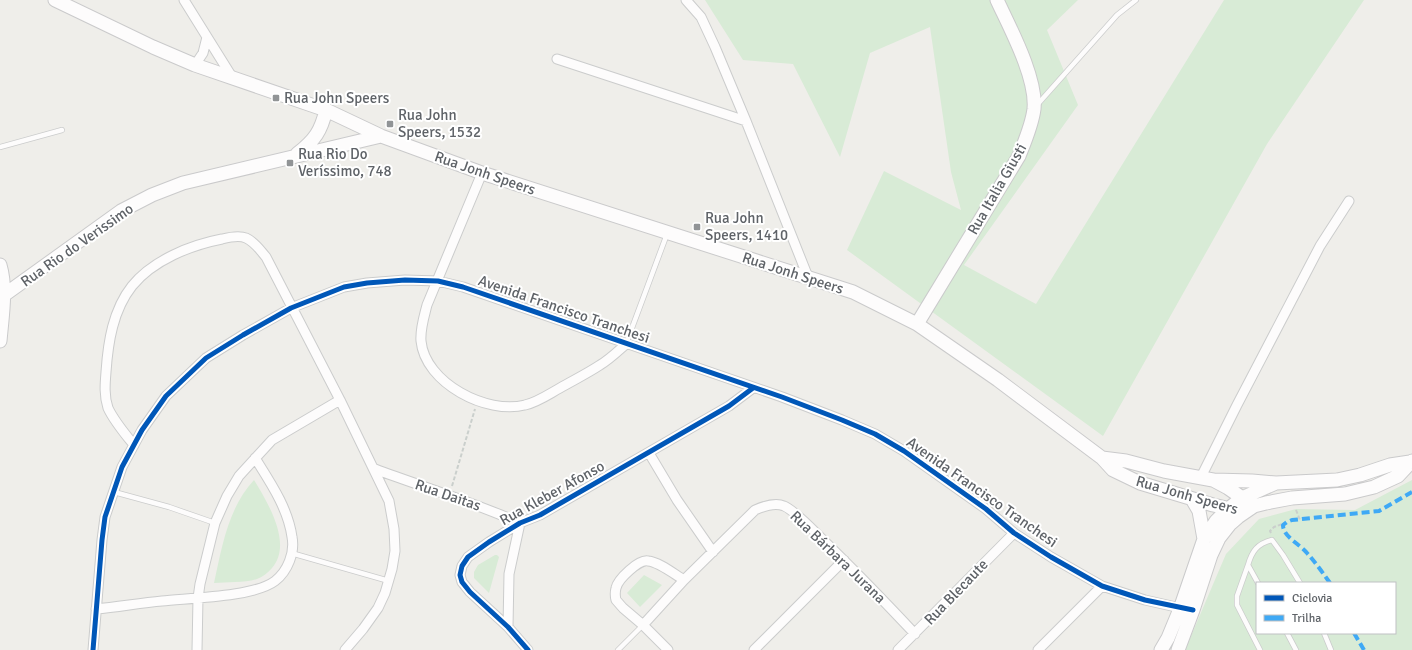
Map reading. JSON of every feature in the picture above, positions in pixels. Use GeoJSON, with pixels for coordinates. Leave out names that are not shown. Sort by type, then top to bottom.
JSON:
{"type":"FeatureCollection","features":[{"type":"Feature","properties":{"kind":"main road","name":"Rua Jonh Speers"},"geometry":{"type":"LineString","coordinates":[[55,0],[153,47],[195,65],[326,110],[380,136],[482,173],[852,292],[917,324],[998,380],[1102,458],[1113,470],[1140,483],[1228,509],[1249,509],[1292,498],[1345,494],[1374,487],[1398,476],[1411,462]]}},
{"type":"Feature","properties":{"kind":"main road","name":"Rua Italia Giusti"},"geometry":{"type":"LineString","coordinates":[[917,324],[1019,156],[1028,135],[1034,108],[1032,85],[1024,60],[996,0]]}},
{"type":"Feature","properties":{"kind":"main road","name":"Rua Rio do Verissimo"},"geometry":{"type":"LineString","coordinates":[[294,156],[308,146],[317,136],[326,110]]}},
{"type":"Feature","properties":{"kind":"main road","name":"Rua Rio do Verissimo"},"geometry":{"type":"LineString","coordinates":[[1,297],[121,211],[152,194],[183,183],[380,136]]}},
{"type":"Feature","properties":{"kind":"main road"},"geometry":{"type":"LineString","coordinates":[[0,265],[2,271],[0,341]]}},
{"type":"Feature","properties":{"kind":"main road","name":"Rua Jonh Speers"},"geometry":{"type":"LineString","coordinates":[[1102,458],[1126,461],[1164,471],[1207,479],[1242,498],[1249,509]]}},
{"type":"Feature","properties":{"kind":"main road","name":"Rua Jonh Speers"},"geometry":{"type":"LineString","coordinates":[[1276,483],[1337,480],[1360,475],[1390,465],[1411,462]]}},
{"type":"Feature","properties":{"kind":"main road"},"geometry":{"type":"LineString","coordinates":[[1207,479],[1252,480],[1276,483]]}},
{"type":"Feature","properties":{"kind":"main road"},"geometry":{"type":"LineString","coordinates":[[1161,650],[1168,638],[1180,608],[1204,539],[1216,521],[1242,498],[1276,483]]}},
{"type":"Feature","properties":{"kind":"main road"},"geometry":{"type":"LineString","coordinates":[[1192,499],[1199,511],[1204,539]]}},
{"type":"Feature","properties":{"kind":"main road"},"geometry":{"type":"LineString","coordinates":[[1178,650],[1211,555],[1219,538],[1230,524],[1249,509]]}},
{"type":"Feature","properties":{"kind":"street"},"geometry":{"type":"LineString","coordinates":[[184,0],[232,77]]}},
{"type":"Feature","properties":{"kind":"street"},"geometry":{"type":"LineString","coordinates":[[686,0],[701,17],[746,121],[808,277]]}},
{"type":"Feature","properties":{"kind":"street"},"geometry":{"type":"LineString","coordinates":[[195,65],[203,53],[207,37]]}},
{"type":"Feature","properties":{"kind":"street"},"geometry":{"type":"LineString","coordinates":[[557,59],[746,121]]}},
{"type":"Feature","properties":{"kind":"street"},"geometry":{"type":"LineString","coordinates":[[482,173],[427,305],[421,325],[421,342],[426,358],[438,376],[451,388],[477,401],[495,406],[509,407],[524,405],[540,400],[601,365],[626,344]]}},
{"type":"Feature","properties":{"kind":"street"},"geometry":{"type":"LineString","coordinates":[[1207,479],[1237,405],[1320,246],[1349,201]]}},
{"type":"Feature","properties":{"kind":"street"},"geometry":{"type":"LineString","coordinates":[[134,445],[108,408],[105,396],[108,347],[120,306],[132,286],[144,274],[179,253],[207,242],[234,236],[246,238],[255,244],[266,257],[291,308],[340,400],[389,501],[394,529],[395,551],[389,581],[378,608],[345,650]]}},
{"type":"Feature","properties":{"kind":"street","name":"Avenida Francisco Tranchesi"},"geometry":{"type":"LineString","coordinates":[[92,650],[105,517],[122,467],[142,430],[166,396],[206,358],[291,308],[344,287],[367,283],[405,280],[438,281],[463,287],[782,397],[842,420],[875,434],[904,451],[986,509],[1014,532],[1051,557],[1102,586],[1145,600],[1193,610]]}},
{"type":"Feature","properties":{"kind":"street","name":"Rua Kleber Afonso"},"geometry":{"type":"LineString","coordinates":[[528,650],[508,627],[470,592],[462,582],[460,575],[462,566],[468,557],[520,523],[540,515],[729,406],[753,388]]}},
{"type":"Feature","properties":{"kind":"street"},"geometry":{"type":"LineString","coordinates":[[197,650],[198,598],[200,584],[215,523],[227,496],[239,476],[272,440],[340,400]]}},
{"type":"Feature","properties":{"kind":"street"},"geometry":{"type":"LineString","coordinates":[[649,453],[677,500],[713,552]]}},
{"type":"Feature","properties":{"kind":"street"},"geometry":{"type":"LineString","coordinates":[[96,609],[235,594],[262,588],[275,581],[284,572],[291,553],[293,539],[290,523],[275,491],[255,458]]}},
{"type":"Feature","properties":{"kind":"street","name":"Rua Daitas"},"geometry":{"type":"LineString","coordinates":[[374,469],[491,510],[520,523]]}},
{"type":"Feature","properties":{"kind":"street","name":"Rua Bárbara Jurana"},"geometry":{"type":"LineString","coordinates":[[643,625],[684,580],[755,510],[765,506],[775,505],[785,506],[805,522],[915,634]]}},
{"type":"Feature","properties":{"kind":"street","name":"Rua Kleber Afonso"},"geometry":{"type":"LineString","coordinates":[[508,627],[509,574],[520,523]]}},
{"type":"Feature","properties":{"kind":"street","name":"Rua Blecaute"},"geometry":{"type":"LineString","coordinates":[[898,650],[1014,532]]}},
{"type":"Feature","properties":{"kind":"street"},"geometry":{"type":"LineString","coordinates":[[668,650],[616,600],[616,587],[637,564],[649,560],[664,567],[684,580]]}},
{"type":"Feature","properties":{"kind":"street"},"geometry":{"type":"LineString","coordinates":[[754,650],[844,560]]}},
{"type":"Feature","properties":{"kind":"street"},"geometry":{"type":"LineString","coordinates":[[1038,650],[1102,586]]}},
{"type":"Feature","properties":{"kind":"lane"},"geometry":{"type":"LineString","coordinates":[[1034,108],[1117,16],[1136,0]]}},
{"type":"Feature","properties":{"kind":"lane"},"geometry":{"type":"LineString","coordinates":[[0,147],[62,130]]}},
{"type":"Feature","properties":{"kind":"lane"},"geometry":{"type":"LineString","coordinates":[[626,344],[667,232]]}},
{"type":"Feature","properties":{"kind":"lane"},"geometry":{"type":"LineString","coordinates":[[114,492],[169,507],[215,523]]}},
{"type":"Feature","properties":{"kind":"lane"},"geometry":{"type":"LineString","coordinates":[[1260,650],[1237,605],[1237,596],[1251,553],[1263,542],[1272,540],[1283,554],[1299,582]]}},
{"type":"Feature","properties":{"kind":"lane"},"geometry":{"type":"LineString","coordinates":[[291,553],[389,581]]}},
{"type":"Feature","properties":{"kind":"lane"},"geometry":{"type":"LineString","coordinates":[[1248,564],[1257,582]]}},
{"type":"Feature","properties":{"kind":"lane"},"geometry":{"type":"LineString","coordinates":[[618,650],[643,625]]}},
{"type":"Feature","properties":{"kind":"lane"},"geometry":{"type":"LineString","coordinates":[[1288,634],[1296,650]]}},
{"type":"Feature","properties":{"kind":"lane"},"geometry":{"type":"LineString","coordinates":[[1324,634],[1331,650]]}},
{"type":"Feature","properties":{"kind":"path"},"geometry":{"type":"LineString","coordinates":[[450,495],[477,401]]}},
{"type":"Feature","properties":{"kind":"path"},"geometry":{"type":"LineString","coordinates":[[1272,540],[1270,531],[1274,527],[1285,523]]}},
{"type":"Feature","properties":{"kind":"green space"},"geometry":{"type":"Polygon","coordinates":[[[705,0],[1078,0],[1047,30],[1078,105],[964,265],[1036,304],[1224,0],[1364,0],[1267,144],[1103,436],[847,250],[884,171],[961,210],[951,172],[930,27],[870,53],[840,157],[793,64],[743,60],[705,0]]]}},
{"type":"Feature","properties":{"kind":"green space"},"geometry":{"type":"Polygon","coordinates":[[[254,480],[266,500],[276,524],[280,547],[278,558],[272,568],[265,575],[257,579],[242,582],[214,583],[223,542],[232,515],[245,491],[254,480]]]}},
{"type":"Feature","properties":{"kind":"green space"},"geometry":{"type":"Polygon","coordinates":[[[1412,480],[1412,650],[1185,650],[1226,554],[1259,519],[1296,509],[1355,510],[1412,480]]]}},
{"type":"Feature","properties":{"kind":"green space"},"geometry":{"type":"Polygon","coordinates":[[[495,555],[499,557],[489,593],[474,578],[474,572],[478,565],[495,555]]]}},
{"type":"Feature","properties":{"kind":"green space"},"geometry":{"type":"Polygon","coordinates":[[[644,575],[662,585],[640,607],[627,593],[644,575]]]}},
{"type":"Feature","properties":{"kind":"marked path"},"geometry":{"type":"LineString","coordinates":[[1329,582],[1307,553],[1289,537],[1283,525],[1292,520],[1379,511],[1412,492]]}},
{"type":"Feature","properties":{"kind":"marked path"},"geometry":{"type":"LineString","coordinates":[[1355,634],[1364,650]]}},
{"type":"Feature","properties":{"kind":"cycle path"},"geometry":{"type":"LineString","coordinates":[[93,650],[105,517],[122,467],[142,430],[166,396],[206,358],[291,308],[344,287],[367,283],[405,280],[438,281],[463,287],[782,397],[842,420],[875,434],[904,451],[986,509],[1014,533],[1051,557],[1102,586],[1145,600],[1193,610]]}},
{"type":"Feature","properties":{"kind":"cycle path"},"geometry":{"type":"LineString","coordinates":[[528,650],[508,627],[470,592],[462,582],[460,575],[462,566],[468,557],[520,523],[540,515],[729,406],[753,388]]}},
{"type":"Feature","properties":{"kind":"place","name":"Rua John Speers"},"geometry":{"type":"Point","coordinates":[276,98]}},
{"type":"Feature","properties":{"kind":"place","name":"Rua John Speers, 1532"},"geometry":{"type":"Point","coordinates":[390,124]}},
{"type":"Feature","properties":{"kind":"place","name":"Rua Rio Do Veríssimo, 748"},"geometry":{"type":"Point","coordinates":[290,163]}},
{"type":"Feature","properties":{"kind":"place","name":"Rua John Speers, 1410"},"geometry":{"type":"Point","coordinates":[697,227]}}]}
